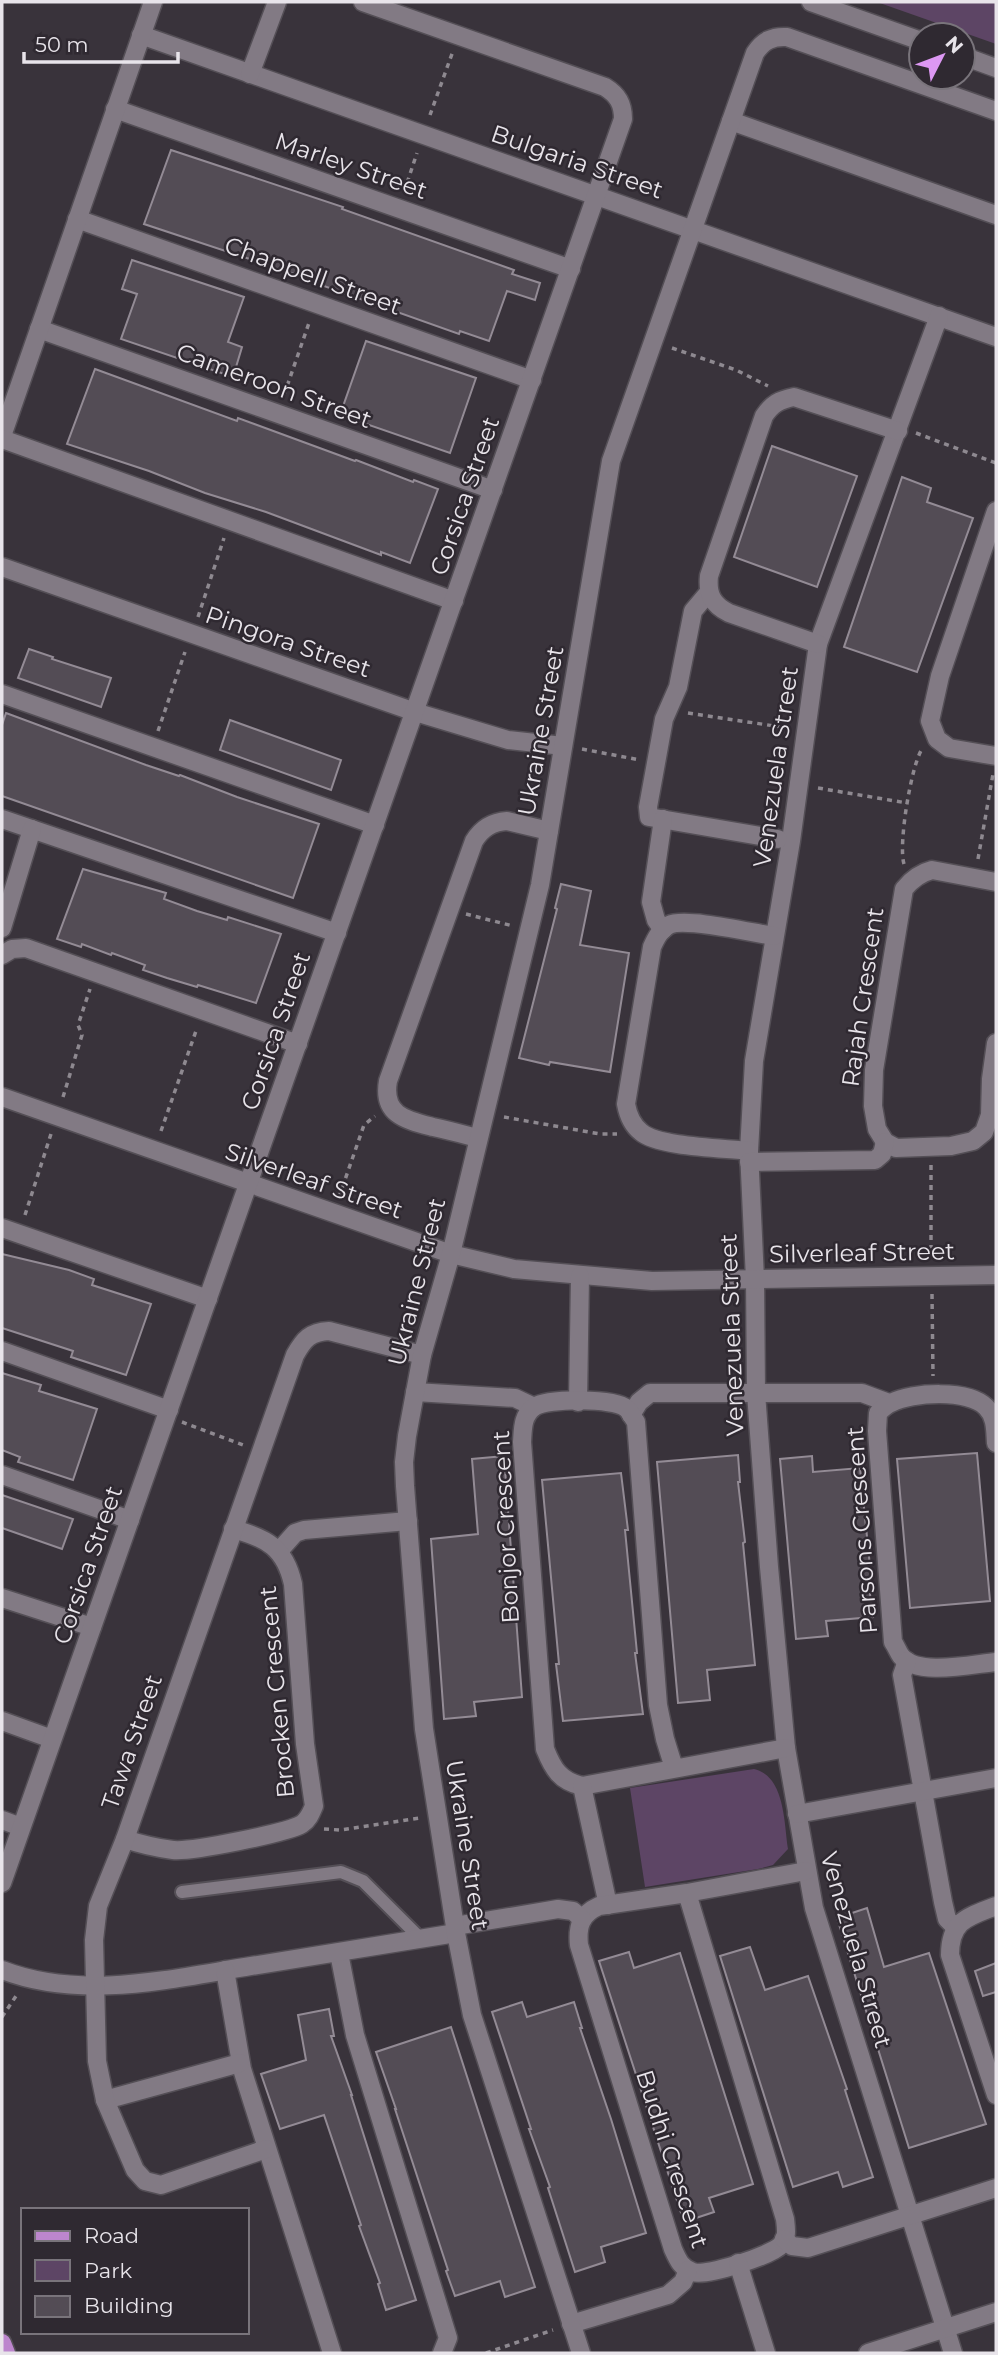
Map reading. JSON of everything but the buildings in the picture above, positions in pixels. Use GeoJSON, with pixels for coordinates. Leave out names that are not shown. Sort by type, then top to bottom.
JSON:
{"type":"FeatureCollection","features":[{"type":"Feature","properties":{"kind":"main road"},"geometry":{"type":"LineString","coordinates":[[2,2343],[6,2353]]}},
{"type":"Feature","properties":{"kind":"street"},"geometry":{"type":"LineString","coordinates":[[153,2],[2,438],[454,601]]}},
{"type":"Feature","properties":{"kind":"street"},"geometry":{"type":"LineString","coordinates":[[250,74],[277,2]]}},
{"type":"Feature","properties":{"kind":"street","name":"Corsica Street"},"geometry":{"type":"LineString","coordinates":[[2,1882],[130,1520],[173,1415],[208,1300],[248,1184],[624,119],[621,103],[612,91],[363,2]]}},
{"type":"Feature","properties":{"kind":"street"},"geometry":{"type":"LineString","coordinates":[[811,2],[907,36]]}},
{"type":"Feature","properties":{"kind":"street","name":"Bulgaria Street"},"geometry":{"type":"LineString","coordinates":[[141,35],[996,337]]}},
{"type":"Feature","properties":{"kind":"street","name":"Ukraine Street"},"geometry":{"type":"LineString","coordinates":[[580,2353],[472,2015],[455,1929],[424,1728],[408,1521],[404,1462],[415,1392],[532,919],[568,747],[611,461],[755,54],[764,42],[779,36],[787,37],[996,111]]}},
{"type":"Feature","properties":{"kind":"street"},"geometry":{"type":"LineString","coordinates":[[977,61],[996,68]]}},
{"type":"Feature","properties":{"kind":"street","name":"Marley Street"},"geometry":{"type":"LineString","coordinates":[[115,109],[571,269]]}},
{"type":"Feature","properties":{"kind":"street"},"geometry":{"type":"LineString","coordinates":[[731,121],[996,215]]}},
{"type":"Feature","properties":{"kind":"street","name":"Chappell Street"},"geometry":{"type":"LineString","coordinates":[[77,219],[532,380]]}},
{"type":"Feature","properties":{"kind":"street","name":"Venezuela Street"},"geometry":{"type":"LineString","coordinates":[[939,316],[903,430],[818,644],[791,841],[754,1061],[749,1157],[755,1279],[756,1393],[769,1567],[786,1748],[806,1871],[814,1908],[953,2353]]}},
{"type":"Feature","properties":{"kind":"street","name":"Cameroon Street"},"geometry":{"type":"LineString","coordinates":[[39,329],[493,490]]}},
{"type":"Feature","properties":{"kind":"street"},"geometry":{"type":"LineString","coordinates":[[818,644],[729,613],[719,608],[709,592],[709,576],[764,416],[770,407],[780,400],[794,397],[903,430]]}},
{"type":"Feature","properties":{"kind":"street"},"geometry":{"type":"LineString","coordinates":[[995,761],[949,748],[937,739],[930,721],[940,676],[996,511]]}},
{"type":"Feature","properties":{"kind":"street","name":"Pingora Street"},"geometry":{"type":"LineString","coordinates":[[2,567],[415,712],[509,740],[568,747]]}},
{"type":"Feature","properties":{"kind":"street"},"geometry":{"type":"LineString","coordinates":[[709,592],[693,611],[678,687],[664,719],[648,807],[649,817],[778,839]]}},
{"type":"Feature","properties":{"kind":"street"},"geometry":{"type":"LineString","coordinates":[[2,694],[375,825]]}},
{"type":"Feature","properties":{"kind":"street"},"geometry":{"type":"LineString","coordinates":[[2,819],[337,933]]}},
{"type":"Feature","properties":{"kind":"street"},"geometry":{"type":"LineString","coordinates":[[663,819],[651,902],[656,920],[663,930]]}},
{"type":"Feature","properties":{"kind":"street"},"geometry":{"type":"LineString","coordinates":[[477,1138],[401,1117],[389,1104],[388,1081],[474,841],[485,827],[506,821],[549,831]]}},
{"type":"Feature","properties":{"kind":"street"},"geometry":{"type":"LineString","coordinates":[[2,928],[5,911],[32,830]]}},
{"type":"Feature","properties":{"kind":"street","name":"Rajah Crescent"},"geometry":{"type":"LineString","coordinates":[[885,1142],[877,1129],[873,1106],[874,1070],[904,889],[912,879],[932,870],[996,881]]}},
{"type":"Feature","properties":{"kind":"street"},"geometry":{"type":"LineString","coordinates":[[774,936],[687,922],[669,925],[657,936],[652,947],[626,1104],[634,1125],[643,1134],[660,1141],[749,1157],[875,1160],[882,1154],[885,1142],[896,1148],[951,1146],[973,1141],[984,1132],[990,1115],[996,1043]]}},
{"type":"Feature","properties":{"kind":"street"},"geometry":{"type":"LineString","coordinates":[[3,948],[26,948],[298,1044]]}},
{"type":"Feature","properties":{"kind":"street","name":"Silverleaf Street"},"geometry":{"type":"LineString","coordinates":[[2,1097],[451,1254],[514,1269],[652,1281],[996,1275]]}},
{"type":"Feature","properties":{"kind":"street"},"geometry":{"type":"LineString","coordinates":[[2,1228],[208,1300]]}},
{"type":"Feature","properties":{"kind":"street"},"geometry":{"type":"LineString","coordinates":[[578,1402],[580,1276]]}},
{"type":"Feature","properties":{"kind":"street","name":"Tawa Street"},"geometry":{"type":"LineString","coordinates":[[266,2149],[161,2185],[145,2181],[135,2170],[105,2099],[97,2061],[94,1940],[99,1906],[295,1355],[303,1339],[329,1331],[422,1355]]}},
{"type":"Feature","properties":{"kind":"street"},"geometry":{"type":"LineString","coordinates":[[2,1351],[173,1415]]}},
{"type":"Feature","properties":{"kind":"street"},"geometry":{"type":"LineString","coordinates":[[415,1392],[515,1398],[534,1407]]}},
{"type":"Feature","properties":{"kind":"street"},"geometry":{"type":"LineString","coordinates":[[674,1768],[658,1705],[639,1440],[636,1422],[631,1415],[639,1402],[650,1393],[862,1393],[889,1404]]}},
{"type":"Feature","properties":{"kind":"street","name":"Parsons Crescent"},"geometry":{"type":"LineString","coordinates":[[996,1443],[995,1421],[988,1409],[976,1398],[958,1394],[905,1397],[889,1404],[878,1413],[877,1431],[893,1642],[902,1658],[926,1668],[996,1662]]}},
{"type":"Feature","properties":{"kind":"street","name":"Bonjor Crescent"},"geometry":{"type":"LineString","coordinates":[[582,1786],[569,1783],[557,1774],[545,1749],[522,1442],[524,1419],[534,1407],[550,1402],[611,1402],[625,1408],[631,1415]]}},
{"type":"Feature","properties":{"kind":"street"},"geometry":{"type":"LineString","coordinates":[[2,1475],[130,1520]]}},
{"type":"Feature","properties":{"kind":"street"},"geometry":{"type":"LineString","coordinates":[[279,1551],[295,1533],[303,1530],[408,1521]]}},
{"type":"Feature","properties":{"kind":"street","name":"Brocken Crescent"},"geometry":{"type":"LineString","coordinates":[[125,1839],[176,1850],[273,1834],[305,1822],[311,1815],[314,1806],[305,1744],[293,1584],[289,1566],[279,1551],[267,1541],[233,1529]]}},
{"type":"Feature","properties":{"kind":"street"},"geometry":{"type":"LineString","coordinates":[[2,1598],[92,1627]]}},
{"type":"Feature","properties":{"kind":"street"},"geometry":{"type":"LineString","coordinates":[[907,1661],[902,1675],[943,1902],[947,1919],[956,1928]]}},
{"type":"Feature","properties":{"kind":"street"},"geometry":{"type":"LineString","coordinates":[[2,1721],[52,1739]]}},
{"type":"Feature","properties":{"kind":"street"},"geometry":{"type":"LineString","coordinates":[[608,1905],[582,1786],[786,1748]]}},
{"type":"Feature","properties":{"kind":"street"},"geometry":{"type":"LineString","coordinates":[[797,1814],[996,1778]]}},
{"type":"Feature","properties":{"kind":"street"},"geometry":{"type":"LineString","coordinates":[[2,1820],[21,1827]]}},
{"type":"Feature","properties":{"kind":"street"},"geometry":{"type":"LineString","coordinates":[[2,1970],[37,1981],[96,1987],[339,1953],[558,1909],[573,1911],[582,1919],[591,1910],[608,1905],[806,1871]]}},
{"type":"Feature","properties":{"kind":"street"},"geometry":{"type":"LineString","coordinates":[[687,1893],[785,2219],[784,2239],[792,2246],[808,2248],[996,2188]]}},
{"type":"Feature","properties":{"kind":"street"},"geometry":{"type":"LineString","coordinates":[[996,1906],[965,1918],[950,1940],[950,1955],[996,2095]]}},
{"type":"Feature","properties":{"kind":"street","name":"Budhi Crescent"},"geometry":{"type":"LineString","coordinates":[[582,1919],[577,1931],[579,1944],[673,2249],[681,2267],[695,2273],[711,2272],[770,2252],[781,2245],[784,2239]]}},
{"type":"Feature","properties":{"kind":"street"},"geometry":{"type":"LineString","coordinates":[[339,1953],[355,2035],[448,2338],[442,2353]]}},
{"type":"Feature","properties":{"kind":"street"},"geometry":{"type":"LineString","coordinates":[[225,1970],[240,2063],[332,2353]]}},
{"type":"Feature","properties":{"kind":"street"},"geometry":{"type":"LineString","coordinates":[[105,2099],[240,2063]]}},
{"type":"Feature","properties":{"kind":"street"},"geometry":{"type":"LineString","coordinates":[[738,2263],[766,2353]]}},
{"type":"Feature","properties":{"kind":"street"},"geometry":{"type":"LineString","coordinates":[[571,2324],[668,2295],[683,2282],[688,2270]]}},
{"type":"Feature","properties":{"kind":"street"},"geometry":{"type":"LineString","coordinates":[[868,2353],[996,2312]]}},
{"type":"Feature","properties":{"kind":"lane"},"geometry":{"type":"LineString","coordinates":[[182,1892],[341,1872],[354,1875],[363,1881],[420,1938]]}},
{"type":"Feature","properties":{"kind":"path"},"geometry":{"type":"LineString","coordinates":[[430,115],[455,44]]}},
{"type":"Feature","properties":{"kind":"path"},"geometry":{"type":"LineString","coordinates":[[401,201],[417,153]]}},
{"type":"Feature","properties":{"kind":"path"},"geometry":{"type":"LineString","coordinates":[[281,405],[313,311]]}},
{"type":"Feature","properties":{"kind":"path"},"geometry":{"type":"LineString","coordinates":[[662,344],[736,370],[764,383],[775,392]]}},
{"type":"Feature","properties":{"kind":"path"},"geometry":{"type":"LineString","coordinates":[[903,430],[996,463]]}},
{"type":"Feature","properties":{"kind":"path"},"geometry":{"type":"LineString","coordinates":[[196,623],[227,529]]}},
{"type":"Feature","properties":{"kind":"path"},"geometry":{"type":"LineString","coordinates":[[155,738],[188,643]]}},
{"type":"Feature","properties":{"kind":"path"},"geometry":{"type":"LineString","coordinates":[[668,710],[797,730]]}},
{"type":"Feature","properties":{"kind":"path"},"geometry":{"type":"LineString","coordinates":[[906,869],[900,850],[908,804],[917,757],[929,743]]}},
{"type":"Feature","properties":{"kind":"path"},"geometry":{"type":"LineString","coordinates":[[568,747],[655,763]]}},
{"type":"Feature","properties":{"kind":"path"},"geometry":{"type":"LineString","coordinates":[[976,869],[995,761]]}},
{"type":"Feature","properties":{"kind":"path"},"geometry":{"type":"LineString","coordinates":[[809,787],[908,804]]}},
{"type":"Feature","properties":{"kind":"path"},"geometry":{"type":"LineString","coordinates":[[457,912],[518,928]]}},
{"type":"Feature","properties":{"kind":"path"},"geometry":{"type":"LineString","coordinates":[[63,1097],[82,1035],[78,1025],[92,981]]}},
{"type":"Feature","properties":{"kind":"path"},"geometry":{"type":"LineString","coordinates":[[161,1131],[200,1019]]}},
{"type":"Feature","properties":{"kind":"path"},"geometry":{"type":"LineString","coordinates":[[337,1202],[364,1125],[382,1111]]}},
{"type":"Feature","properties":{"kind":"path"},"geometry":{"type":"LineString","coordinates":[[495,1115],[600,1134],[624,1131]]}},
{"type":"Feature","properties":{"kind":"path"},"geometry":{"type":"LineString","coordinates":[[22,1224],[51,1134]]}},
{"type":"Feature","properties":{"kind":"path"},"geometry":{"type":"LineString","coordinates":[[931,1159],[932,1253]]}},
{"type":"Feature","properties":{"kind":"path"},"geometry":{"type":"LineString","coordinates":[[932,1294],[933,1396]]}},
{"type":"Feature","properties":{"kind":"path"},"geometry":{"type":"LineString","coordinates":[[173,1415],[250,1448]]}},
{"type":"Feature","properties":{"kind":"path"},"geometry":{"type":"LineString","coordinates":[[305,1822],[324,1829],[340,1830],[439,1815]]}},
{"type":"Feature","properties":{"kind":"path"},"geometry":{"type":"LineString","coordinates":[[2,2018],[20,1990]]}},
{"type":"Feature","properties":{"kind":"path"},"geometry":{"type":"LineString","coordinates":[[486,2353],[571,2324]]}},
{"type":"Feature","properties":{"kind":"green space"},"geometry":{"type":"Polygon","coordinates":[[[877,2],[996,2],[996,44],[977,37],[977,21],[931,21],[877,2]]]}},
{"type":"Feature","properties":{"kind":"green space"},"geometry":{"type":"Polygon","coordinates":[[[754,1769],[764,1773],[777,1791],[784,1814],[788,1849],[773,1865],[758,1869],[645,1887],[630,1788],[754,1769]]]}}]}
